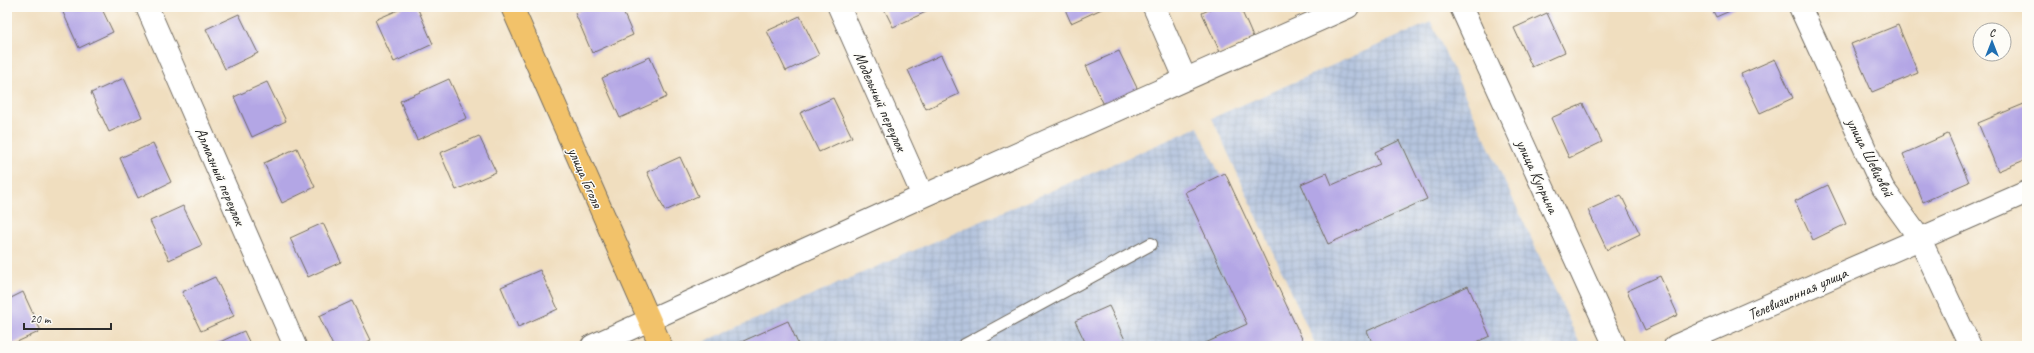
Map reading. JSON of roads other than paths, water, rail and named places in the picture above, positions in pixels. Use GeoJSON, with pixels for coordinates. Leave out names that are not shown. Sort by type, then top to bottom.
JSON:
{"type":"FeatureCollection","features":[{"type":"Feature","properties":{"kind":"highway","name":"улица Гоголя"},"geometry":{"type":"LineString","coordinates":[[512,7],[661,346]]}},
{"type":"Feature","properties":{"kind":"street","name":"Алмазный переулок"},"geometry":{"type":"LineString","coordinates":[[148,7],[295,346]]}},
{"type":"Feature","properties":{"kind":"street","name":"Модельный переулок"},"geometry":{"type":"LineString","coordinates":[[839,7],[923,196]]}},
{"type":"Feature","properties":{"kind":"street"},"geometry":{"type":"LineString","coordinates":[[1154,7],[1185,78]]}},
{"type":"Feature","properties":{"kind":"street"},"geometry":{"type":"LineString","coordinates":[[592,346],[1185,78],[1348,7]]}},
{"type":"Feature","properties":{"kind":"street","name":"улица Куприна"},"geometry":{"type":"LineString","coordinates":[[1461,7],[1615,346]]}},
{"type":"Feature","properties":{"kind":"street","name":"улица Шевцовой"},"geometry":{"type":"LineString","coordinates":[[1800,7],[1883,188],[1920,239],[1970,346]]}},
{"type":"Feature","properties":{"kind":"street","name":"Телевизионная улица"},"geometry":{"type":"LineString","coordinates":[[1675,346],[2027,192]]}},
{"type":"Feature","properties":{"kind":"lane"},"geometry":{"type":"LineString","coordinates":[[963,346],[1151,244]]}}]}
